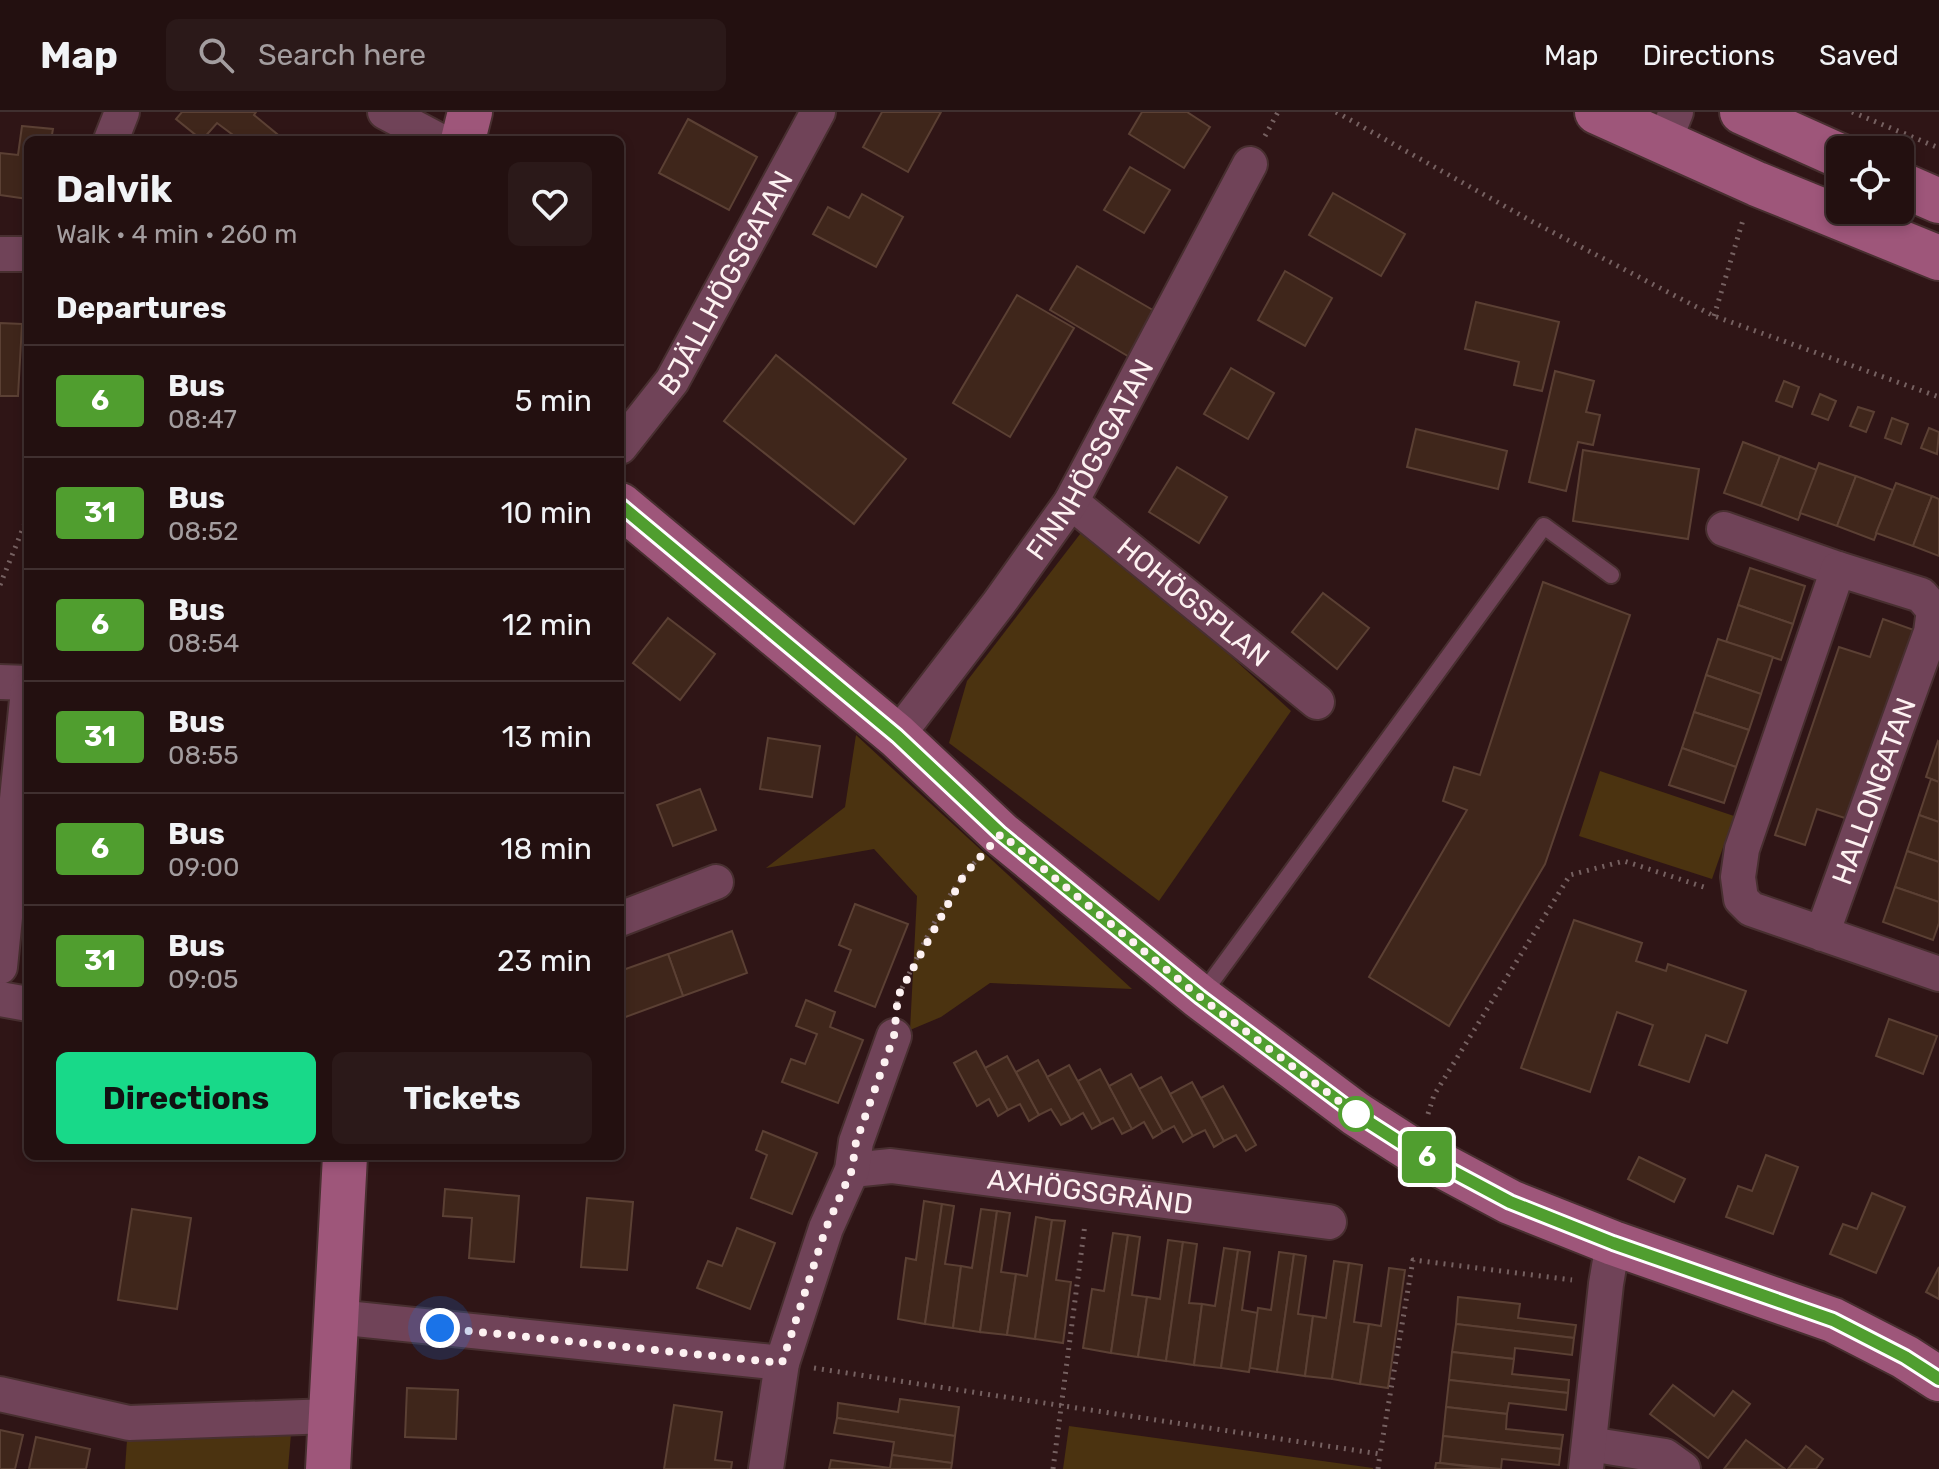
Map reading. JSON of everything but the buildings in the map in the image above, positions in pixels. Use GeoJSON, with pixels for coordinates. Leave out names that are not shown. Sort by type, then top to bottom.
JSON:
{"type":"FeatureCollection","features":[{"type":"Feature","properties":{"kind":"street"},"geometry":{"type":"LineString","coordinates":[[113,136],[122,112]]}},
{"type":"Feature","properties":{"kind":"street"},"geometry":{"type":"LineString","coordinates":[[385,112],[430,136]]}},
{"type":"Feature","properties":{"kind":"street"},"geometry":{"type":"LineString","coordinates":[[464,136],[470,112]]}},
{"type":"Feature","properties":{"kind":"street","name":"BJÄLLHÖGSGATAN"},"geometry":{"type":"LineString","coordinates":[[624,442],[672,381],[818,112]]}},
{"type":"Feature","properties":{"kind":"street"},"geometry":{"type":"LineString","coordinates":[[1742,112],[1826,150]]}},
{"type":"Feature","properties":{"kind":"street"},"geometry":{"type":"LineString","coordinates":[[1614,115],[1670,127],[1757,184],[1939,258]]}},
{"type":"Feature","properties":{"kind":"street","name":"FINNHÖGSGATAN"},"geometry":{"type":"LineString","coordinates":[[897,736],[999,603],[1071,502],[1250,164]]}},
{"type":"Feature","properties":{"kind":"street"},"geometry":{"type":"LineString","coordinates":[[1914,190],[1939,201]]}},
{"type":"Feature","properties":{"kind":"street"},"geometry":{"type":"LineString","coordinates":[[0,254],[24,254]]}},
{"type":"Feature","properties":{"kind":"street","name":"HOHÖGSPLAN"},"geometry":{"type":"LineString","coordinates":[[1071,502],[1317,702]]}},
{"type":"Feature","properties":{"kind":"street"},"geometry":{"type":"LineString","coordinates":[[624,508],[897,736],[1001,834],[1200,997],[1356,1114],[1409,1148],[1510,1202],[1610,1264],[1833,1320],[1905,1357],[1939,1379]]}},
{"type":"Feature","properties":{"kind":"street","name":"HALLONGATAN"},"geometry":{"type":"LineString","coordinates":[[1724,529],[1921,595],[1934,610],[1931,632],[1822,934]]}},
{"type":"Feature","properties":{"kind":"street"},"geometry":{"type":"LineString","coordinates":[[1838,569],[1742,849],[1738,877],[1741,899],[1751,909],[1939,974]]}},
{"type":"Feature","properties":{"kind":"street"},"geometry":{"type":"LineString","coordinates":[[0,682],[24,683]]}},
{"type":"Feature","properties":{"kind":"street"},"geometry":{"type":"LineString","coordinates":[[0,967],[19,867],[24,769]]}},
{"type":"Feature","properties":{"kind":"street"},"geometry":{"type":"LineString","coordinates":[[624,917],[716,882]]}},
{"type":"Feature","properties":{"kind":"street"},"geometry":{"type":"LineString","coordinates":[[0,999],[24,1003]]}},
{"type":"Feature","properties":{"kind":"street"},"geometry":{"type":"LineString","coordinates":[[766,1469],[782,1363],[826,1228],[852,1170],[856,1142],[894,1036]]}},
{"type":"Feature","properties":{"kind":"street"},"geometry":{"type":"LineString","coordinates":[[328,1469],[345,1160]]}},
{"type":"Feature","properties":{"kind":"street","name":"AXHÖGSGRÄND"},"geometry":{"type":"LineString","coordinates":[[852,1170],[891,1166],[1329,1222]]}},
{"type":"Feature","properties":{"kind":"street"},"geometry":{"type":"LineString","coordinates":[[1610,1264],[1588,1456],[1665,1456],[1683,1469]]}},
{"type":"Feature","properties":{"kind":"street"},"geometry":{"type":"LineString","coordinates":[[336,1317],[782,1363]]}},
{"type":"Feature","properties":{"kind":"street"},"geometry":{"type":"LineString","coordinates":[[10,1396],[129,1423],[331,1416]]}},
{"type":"Feature","properties":{"kind":"lane"},"geometry":{"type":"LineString","coordinates":[[1200,997],[1544,526],[1611,575]]}},
{"type":"Feature","properties":{"kind":"path"},"geometry":{"type":"LineString","coordinates":[[1336,112],[1533,222],[1714,316],[1939,397]]}},
{"type":"Feature","properties":{"kind":"path"},"geometry":{"type":"LineString","coordinates":[[1852,112],[1939,148]]}},
{"type":"Feature","properties":{"kind":"path"},"geometry":{"type":"LineString","coordinates":[[0,585],[24,526]]}},
{"type":"Feature","properties":{"kind":"path"},"geometry":{"type":"LineString","coordinates":[[894,1036],[898,996],[945,905],[964,875],[1001,834]]}},
{"type":"Feature","properties":{"kind":"path"},"geometry":{"type":"LineString","coordinates":[[1419,1108],[1428,1114],[1434,1095],[1570,875],[1624,861],[1741,899]]}},
{"type":"Feature","properties":{"kind":"path"},"geometry":{"type":"LineString","coordinates":[[1053,1469],[1090,1191]]}},
{"type":"Feature","properties":{"kind":"path"},"geometry":{"type":"LineString","coordinates":[[1378,1469],[1413,1260],[1610,1264]]}},
{"type":"Feature","properties":{"kind":"path"},"geometry":{"type":"LineString","coordinates":[[782,1363],[1380,1454]]}},
{"type":"Feature","properties":{"kind":"shaded area"},"geometry":{"type":"Polygon","coordinates":[[[1087,525],[1291,711],[1159,901],[949,743],[967,681],[1087,525]]]}},
{"type":"Feature","properties":{"kind":"shaded area"},"geometry":{"type":"Polygon","coordinates":[[[856,735],[1132,989],[990,983],[941,1017],[910,1030],[917,896],[874,849],[766,868],[845,807],[856,735]]]}},
{"type":"Feature","properties":{"kind":"shaded area"},"geometry":{"type":"Polygon","coordinates":[[[1600,771],[1734,816],[1712,879],[1579,836],[1600,771]]]}},
{"type":"Feature","properties":{"kind":"shaded area"},"geometry":{"type":"Polygon","coordinates":[[[1069,1426],[1373,1468],[1373,1469],[1063,1469],[1069,1426]]]}},
{"type":"Feature","properties":{"kind":"shaded area"},"geometry":{"type":"Polygon","coordinates":[[[291,1434],[288,1469],[125,1469],[127,1440],[291,1434]]]}},
{"type":"Feature","properties":{"kind":"bus line","name":"6"},"geometry":{"type":"LineString","coordinates":[[624,508],[897,736],[1001,834],[1200,997],[1356,1114],[1409,1148],[1510,1202],[1613,1243],[1833,1320],[1905,1357],[1939,1379]]}},
{"type":"Feature","properties":{"kind":"route"},"geometry":{"type":"LineString","coordinates":[[440,1328],[782,1363],[826,1228],[852,1170],[856,1142],[894,1036],[898,996],[964,875],[1001,834],[1200,997],[1356,1114]]}}]}
